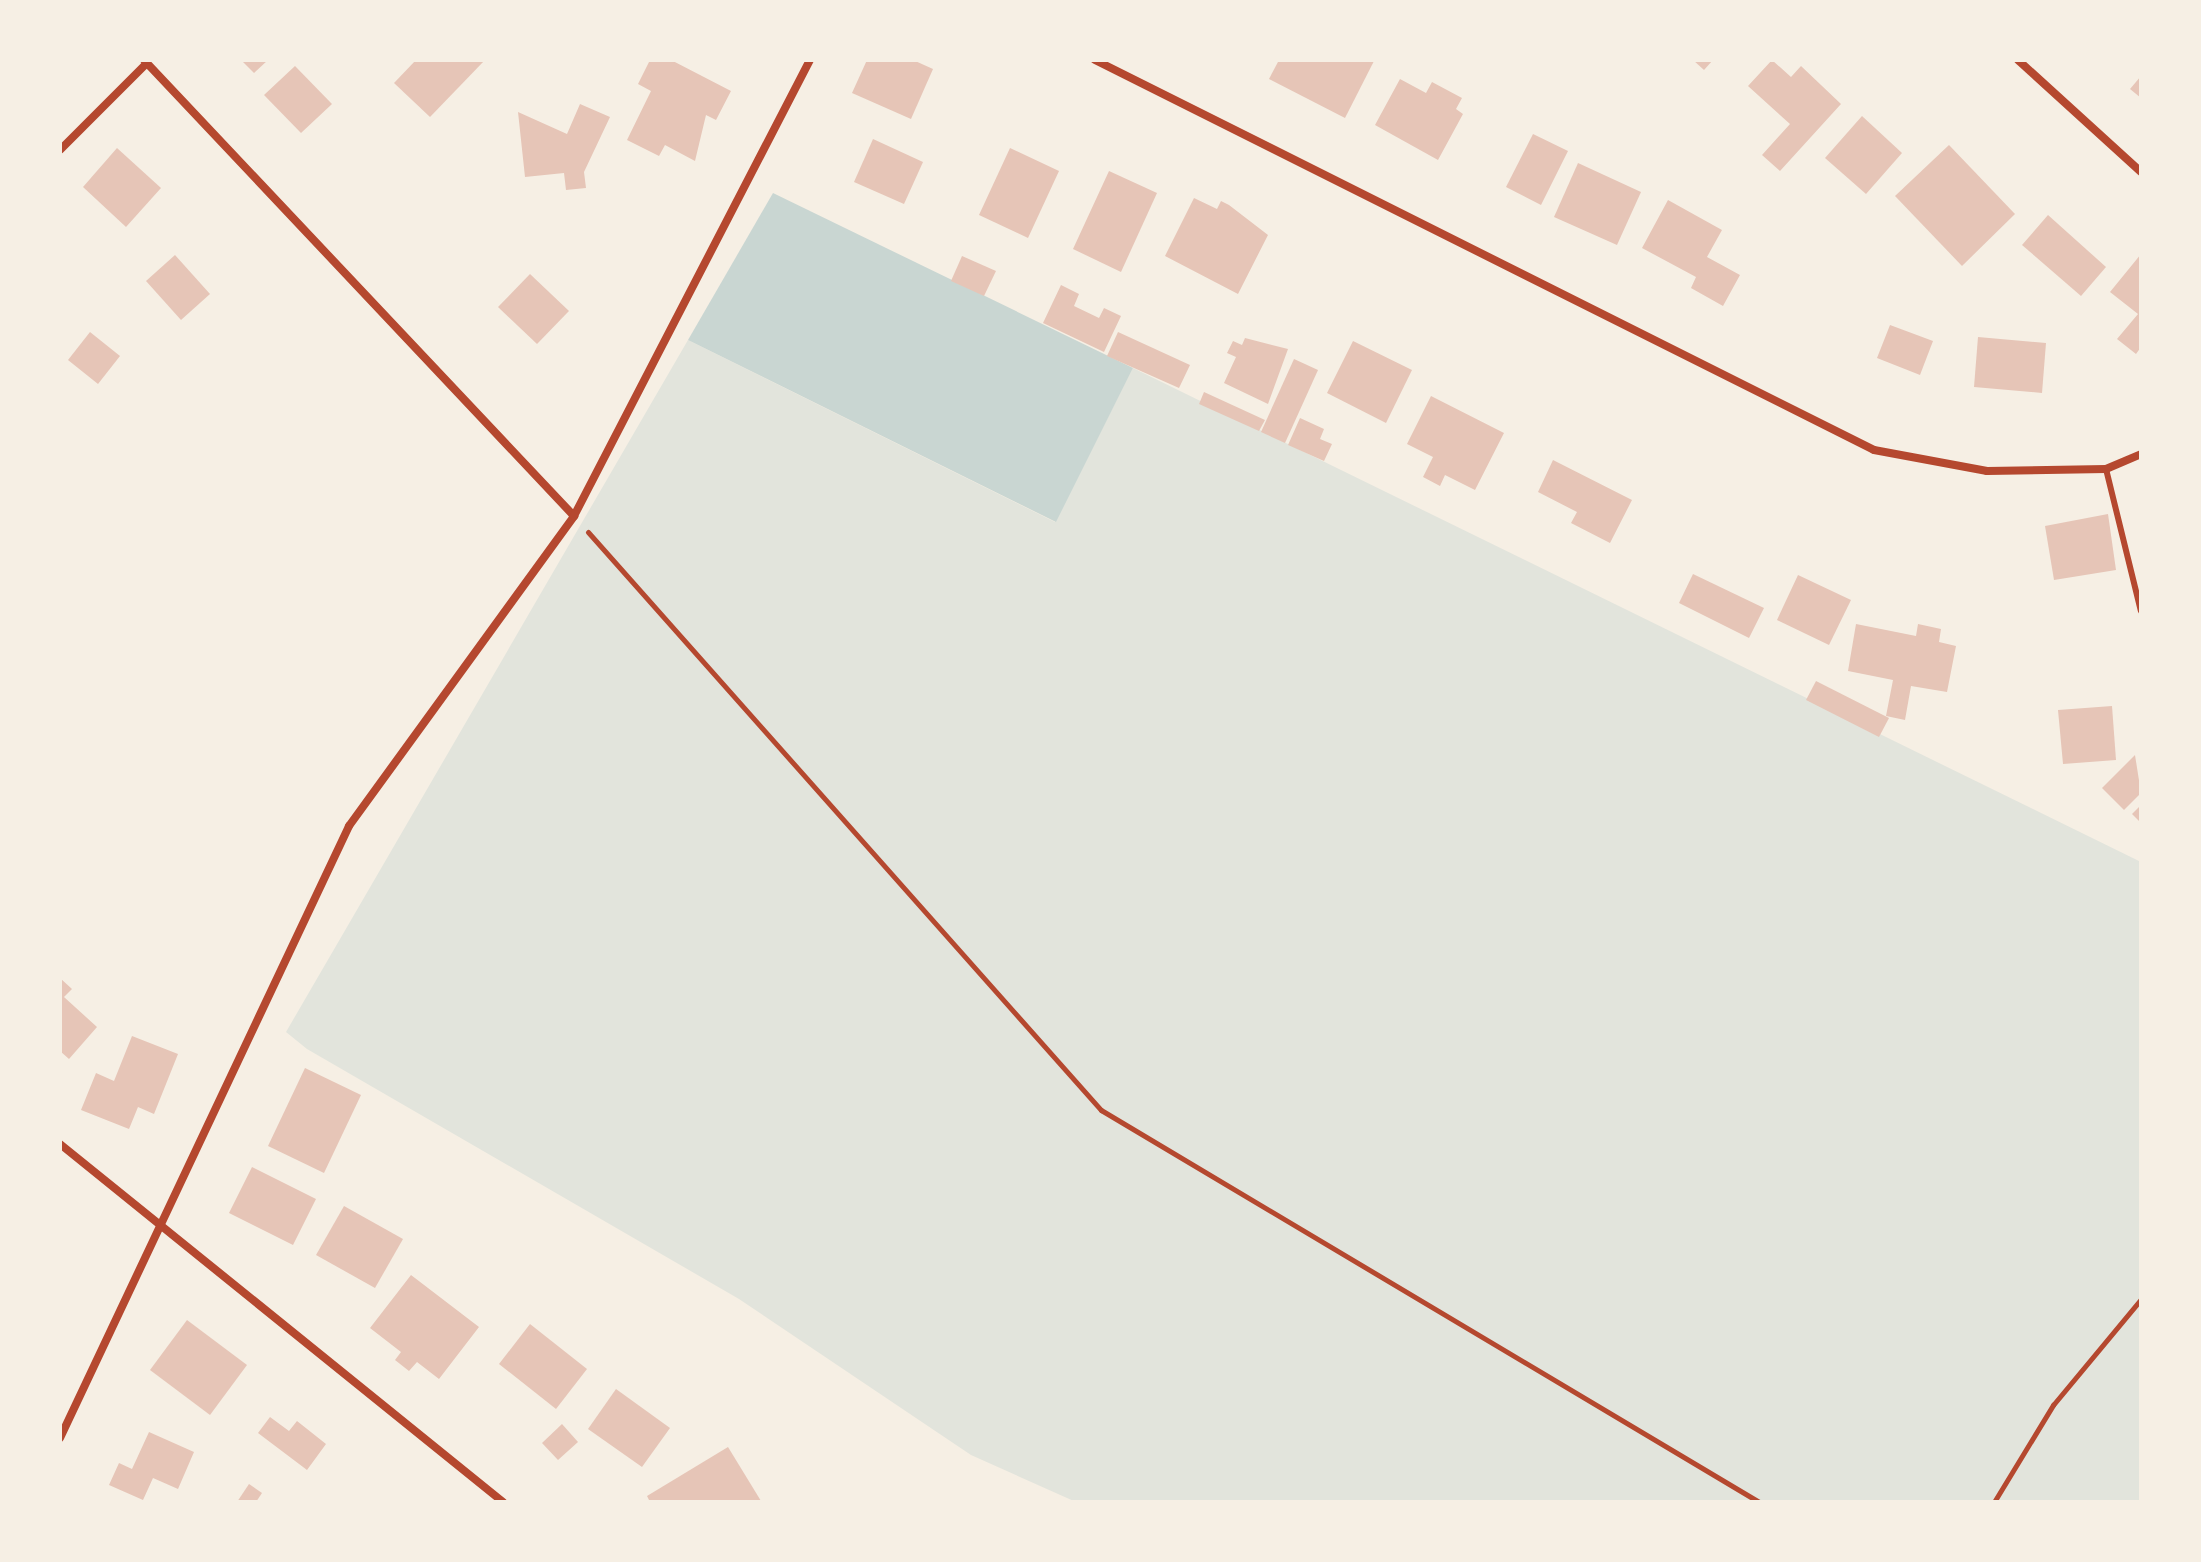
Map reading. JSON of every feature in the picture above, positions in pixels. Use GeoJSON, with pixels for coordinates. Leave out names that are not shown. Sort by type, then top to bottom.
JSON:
{"type":"FeatureCollection","features":[{"type":"Feature","properties":{"kind":"street"},"geometry":{"type":"LineString","coordinates":[[60,1438],[349,826],[574,516],[810,60]]}},
{"type":"Feature","properties":{"kind":"street"},"geometry":{"type":"LineString","coordinates":[[1095,60],[1874,450],[1987,471],[2106,469],[2141,454]]}},
{"type":"Feature","properties":{"kind":"street"},"geometry":{"type":"LineString","coordinates":[[2018,60],[2141,172]]}},
{"type":"Feature","properties":{"kind":"street"},"geometry":{"type":"LineString","coordinates":[[60,150],[145,61],[574,516]]}},
{"type":"Feature","properties":{"kind":"street"},"geometry":{"type":"LineString","coordinates":[[60,1144],[503,1502]]}},
{"type":"Feature","properties":{"kind":"lane"},"geometry":{"type":"LineString","coordinates":[[2106,469],[2141,611]]}},
{"type":"Feature","properties":{"kind":"path"},"geometry":{"type":"LineString","coordinates":[[574,516],[1101,1110],[1759,1502]]}},
{"type":"Feature","properties":{"kind":"path"},"geometry":{"type":"LineString","coordinates":[[1994,1502],[2053,1405],[2141,1299]]}},
{"type":"Feature","properties":{"kind":"shaded area"},"geometry":{"type":"Polygon","coordinates":[[[773,193],[1133,368],[1056,522],[688,340],[773,193]]]}},
{"type":"Feature","properties":{"kind":"shaded area"},"geometry":{"type":"Polygon","coordinates":[[[688,340],[1055,522],[1133,368],[2141,862],[2141,1502],[1076,1502],[971,1455],[739,1299],[307,1049],[286,1032],[688,340]]]}},
{"type":"Feature","properties":{"kind":"building"},"geometry":{"type":"Polygon","coordinates":[[[241,60],[268,60],[254,73],[241,60]]]}},
{"type":"Feature","properties":{"kind":"building"},"geometry":{"type":"Polygon","coordinates":[[[416,60],[485,60],[430,117],[394,83],[416,60]]]}},
{"type":"Feature","properties":{"kind":"building"},"geometry":{"type":"Polygon","coordinates":[[[650,60],[671,60],[731,91],[716,120],[706,115],[695,161],[665,145],[659,156],[627,140],[651,91],[638,84],[650,60]]]}},
{"type":"Feature","properties":{"kind":"building"},"geometry":{"type":"Polygon","coordinates":[[[867,60],[913,60],[933,69],[911,119],[852,93],[867,60]]]}},
{"type":"Feature","properties":{"kind":"building"},"geometry":{"type":"Polygon","coordinates":[[[1279,60],[1374,61],[1345,118],[1269,79],[1279,60]]]}},
{"type":"Feature","properties":{"kind":"building"},"geometry":{"type":"Polygon","coordinates":[[[1693,60],[1713,60],[1704,70],[1693,60]]]}},
{"type":"Feature","properties":{"kind":"building"},"geometry":{"type":"Polygon","coordinates":[[[1772,60],[1791,77],[1801,66],[1841,104],[1780,171],[1762,155],[1790,124],[1748,86],[1772,60]]]}},
{"type":"Feature","properties":{"kind":"building"},"geometry":{"type":"Polygon","coordinates":[[[295,66],[332,104],[301,133],[264,95],[295,66]]]}},
{"type":"Feature","properties":{"kind":"building"},"geometry":{"type":"Polygon","coordinates":[[[2141,76],[2141,98],[2130,89],[2141,76]]]}},
{"type":"Feature","properties":{"kind":"building"},"geometry":{"type":"Polygon","coordinates":[[[1400,79],[1426,93],[1432,82],[1462,98],[1456,109],[1463,114],[1438,160],[1375,125],[1400,79]]]}},
{"type":"Feature","properties":{"kind":"building"},"geometry":{"type":"Polygon","coordinates":[[[580,104],[610,117],[584,172],[586,188],[566,190],[564,173],[525,177],[518,112],[567,134],[580,104]]]}},
{"type":"Feature","properties":{"kind":"building"},"geometry":{"type":"Polygon","coordinates":[[[1862,116],[1902,153],[1866,194],[1825,158],[1862,116]]]}},
{"type":"Feature","properties":{"kind":"building"},"geometry":{"type":"Polygon","coordinates":[[[1533,134],[1568,151],[1541,205],[1506,187],[1533,134]]]}},
{"type":"Feature","properties":{"kind":"building"},"geometry":{"type":"Polygon","coordinates":[[[873,139],[923,162],[904,204],[854,182],[873,139]]]}},
{"type":"Feature","properties":{"kind":"building"},"geometry":{"type":"Polygon","coordinates":[[[1949,145],[2015,214],[1962,266],[1895,196],[1949,145]]]}},
{"type":"Feature","properties":{"kind":"building"},"geometry":{"type":"Polygon","coordinates":[[[117,148],[161,188],[126,227],[83,187],[117,148]]]}},
{"type":"Feature","properties":{"kind":"building"},"geometry":{"type":"Polygon","coordinates":[[[1010,148],[1059,171],[1028,238],[979,215],[1010,148]]]}},
{"type":"Feature","properties":{"kind":"building"},"geometry":{"type":"Polygon","coordinates":[[[1578,163],[1641,192],[1617,245],[1554,217],[1578,163]]]}},
{"type":"Feature","properties":{"kind":"building"},"geometry":{"type":"Polygon","coordinates":[[[1109,171],[1157,193],[1121,272],[1073,249],[1109,171]]]}},
{"type":"Feature","properties":{"kind":"building"},"geometry":{"type":"Polygon","coordinates":[[[1194,198],[1217,209],[1221,201],[1229,205],[1268,235],[1238,294],[1165,256],[1194,198]]]}},
{"type":"Feature","properties":{"kind":"building"},"geometry":{"type":"Polygon","coordinates":[[[1668,200],[1722,230],[1707,257],[1740,275],[1723,306],[1691,288],[1696,277],[1642,248],[1668,200]]]}},
{"type":"Feature","properties":{"kind":"building"},"geometry":{"type":"Polygon","coordinates":[[[2048,215],[2106,267],[2081,296],[2022,245],[2048,215]]]}},
{"type":"Feature","properties":{"kind":"building"},"geometry":{"type":"Polygon","coordinates":[[[2141,254],[2141,347],[2136,354],[2117,339],[2138,314],[2110,292],[2141,254]]]}},
{"type":"Feature","properties":{"kind":"building"},"geometry":{"type":"Polygon","coordinates":[[[175,255],[210,294],[181,320],[146,281],[175,255]]]}},
{"type":"Feature","properties":{"kind":"building"},"geometry":{"type":"Polygon","coordinates":[[[962,256],[996,271],[984,296],[951,281],[962,256]]]}},
{"type":"Feature","properties":{"kind":"building"},"geometry":{"type":"Polygon","coordinates":[[[530,274],[569,311],[537,344],[498,307],[530,274]]]}},
{"type":"Feature","properties":{"kind":"building"},"geometry":{"type":"Polygon","coordinates":[[[1061,285],[1079,294],[1074,306],[1099,318],[1104,308],[1121,316],[1104,352],[1043,323],[1061,285]]]}},
{"type":"Feature","properties":{"kind":"building"},"geometry":{"type":"Polygon","coordinates":[[[1890,325],[1933,341],[1920,375],[1877,358],[1890,325]]]}},
{"type":"Feature","properties":{"kind":"building"},"geometry":{"type":"Polygon","coordinates":[[[90,332],[120,356],[98,384],[68,360],[90,332]]]}},
{"type":"Feature","properties":{"kind":"building"},"geometry":{"type":"Polygon","coordinates":[[[1118,332],[1190,365],[1179,388],[1107,356],[1118,332]]]}},
{"type":"Feature","properties":{"kind":"building"},"geometry":{"type":"Polygon","coordinates":[[[1978,337],[2046,343],[2042,393],[1974,387],[1978,337]]]}},
{"type":"Feature","properties":{"kind":"building"},"geometry":{"type":"Polygon","coordinates":[[[1245,338],[1288,349],[1268,404],[1224,383],[1236,357],[1227,353],[1233,341],[1242,345],[1245,338]]]}},
{"type":"Feature","properties":{"kind":"building"},"geometry":{"type":"Polygon","coordinates":[[[1353,341],[1412,370],[1386,423],[1327,393],[1353,341]]]}},
{"type":"Feature","properties":{"kind":"building"},"geometry":{"type":"Polygon","coordinates":[[[1294,359],[1318,370],[1285,443],[1261,432],[1294,359]]]}},
{"type":"Feature","properties":{"kind":"building"},"geometry":{"type":"Polygon","coordinates":[[[1204,392],[1265,420],[1259,431],[1199,404],[1204,392]]]}},
{"type":"Feature","properties":{"kind":"building"},"geometry":{"type":"Polygon","coordinates":[[[1431,396],[1504,433],[1475,490],[1445,475],[1440,486],[1423,477],[1433,457],[1407,444],[1431,396]]]}},
{"type":"Feature","properties":{"kind":"building"},"geometry":{"type":"Polygon","coordinates":[[[1300,418],[1324,429],[1320,439],[1332,444],[1324,461],[1288,445],[1300,418]]]}},
{"type":"Feature","properties":{"kind":"building"},"geometry":{"type":"Polygon","coordinates":[[[1553,460],[1632,500],[1610,543],[1571,523],[1577,512],[1538,492],[1553,460]]]}},
{"type":"Feature","properties":{"kind":"building"},"geometry":{"type":"Polygon","coordinates":[[[2108,514],[2116,570],[2054,580],[2045,526],[2108,514]]]}},
{"type":"Feature","properties":{"kind":"building"},"geometry":{"type":"Polygon","coordinates":[[[1693,574],[1764,608],[1749,638],[1679,603],[1693,574]]]}},
{"type":"Feature","properties":{"kind":"building"},"geometry":{"type":"Polygon","coordinates":[[[1798,575],[1851,600],[1829,645],[1777,620],[1798,575]]]}},
{"type":"Feature","properties":{"kind":"building"},"geometry":{"type":"Polygon","coordinates":[[[1856,624],[1916,636],[1918,624],[1941,629],[1939,642],[1956,646],[1947,692],[1911,686],[1905,720],[1886,716],[1893,680],[1848,671],[1856,624]]]}},
{"type":"Feature","properties":{"kind":"building"},"geometry":{"type":"Polygon","coordinates":[[[1816,681],[1889,718],[1879,737],[1806,700],[1816,681]]]}},
{"type":"Feature","properties":{"kind":"building"},"geometry":{"type":"Polygon","coordinates":[[[2112,706],[2116,760],[2063,764],[2058,710],[2112,706]]]}},
{"type":"Feature","properties":{"kind":"building"},"geometry":{"type":"Polygon","coordinates":[[[2135,755],[2141,793],[2124,810],[2102,788],[2135,755]]]}},
{"type":"Feature","properties":{"kind":"building"},"geometry":{"type":"Polygon","coordinates":[[[2141,805],[2141,823],[2132,814],[2141,805]]]}},
{"type":"Feature","properties":{"kind":"building"},"geometry":{"type":"Polygon","coordinates":[[[60,978],[72,989],[64,997],[97,1027],[69,1059],[60,1051],[60,978]]]}},
{"type":"Feature","properties":{"kind":"building"},"geometry":{"type":"Polygon","coordinates":[[[132,1036],[178,1054],[154,1114],[138,1107],[129,1129],[81,1110],[96,1073],[114,1081],[132,1036]]]}},
{"type":"Feature","properties":{"kind":"building"},"geometry":{"type":"Polygon","coordinates":[[[305,1068],[361,1095],[324,1173],[268,1146],[305,1068]]]}},
{"type":"Feature","properties":{"kind":"building"},"geometry":{"type":"Polygon","coordinates":[[[252,1167],[316,1199],[293,1245],[229,1213],[252,1167]]]}},
{"type":"Feature","properties":{"kind":"building"},"geometry":{"type":"Polygon","coordinates":[[[344,1206],[403,1239],[375,1288],[316,1255],[344,1206]]]}},
{"type":"Feature","properties":{"kind":"building"},"geometry":{"type":"Polygon","coordinates":[[[411,1275],[479,1327],[439,1379],[417,1362],[409,1371],[395,1360],[401,1352],[370,1328],[411,1275]]]}},
{"type":"Feature","properties":{"kind":"building"},"geometry":{"type":"Polygon","coordinates":[[[187,1320],[247,1365],[210,1415],[150,1370],[187,1320]]]}},
{"type":"Feature","properties":{"kind":"building"},"geometry":{"type":"Polygon","coordinates":[[[530,1324],[587,1369],[556,1409],[499,1364],[530,1324]]]}},
{"type":"Feature","properties":{"kind":"building"},"geometry":{"type":"Polygon","coordinates":[[[616,1389],[670,1428],[642,1467],[588,1429],[616,1389]]]}},
{"type":"Feature","properties":{"kind":"building"},"geometry":{"type":"Polygon","coordinates":[[[270,1417],[289,1431],[297,1421],[326,1444],[307,1470],[258,1433],[270,1417]]]}},
{"type":"Feature","properties":{"kind":"building"},"geometry":{"type":"Polygon","coordinates":[[[562,1424],[578,1442],[558,1460],[542,1443],[562,1424]]]}},
{"type":"Feature","properties":{"kind":"building"},"geometry":{"type":"Polygon","coordinates":[[[149,1432],[194,1452],[178,1489],[153,1478],[143,1500],[109,1485],[119,1463],[132,1469],[149,1432]]]}},
{"type":"Feature","properties":{"kind":"building"},"geometry":{"type":"Polygon","coordinates":[[[728,1447],[761,1501],[650,1502],[647,1496],[728,1447]]]}},
{"type":"Feature","properties":{"kind":"building"},"geometry":{"type":"Polygon","coordinates":[[[249,1484],[262,1493],[256,1502],[237,1502],[249,1484]]]}}]}
